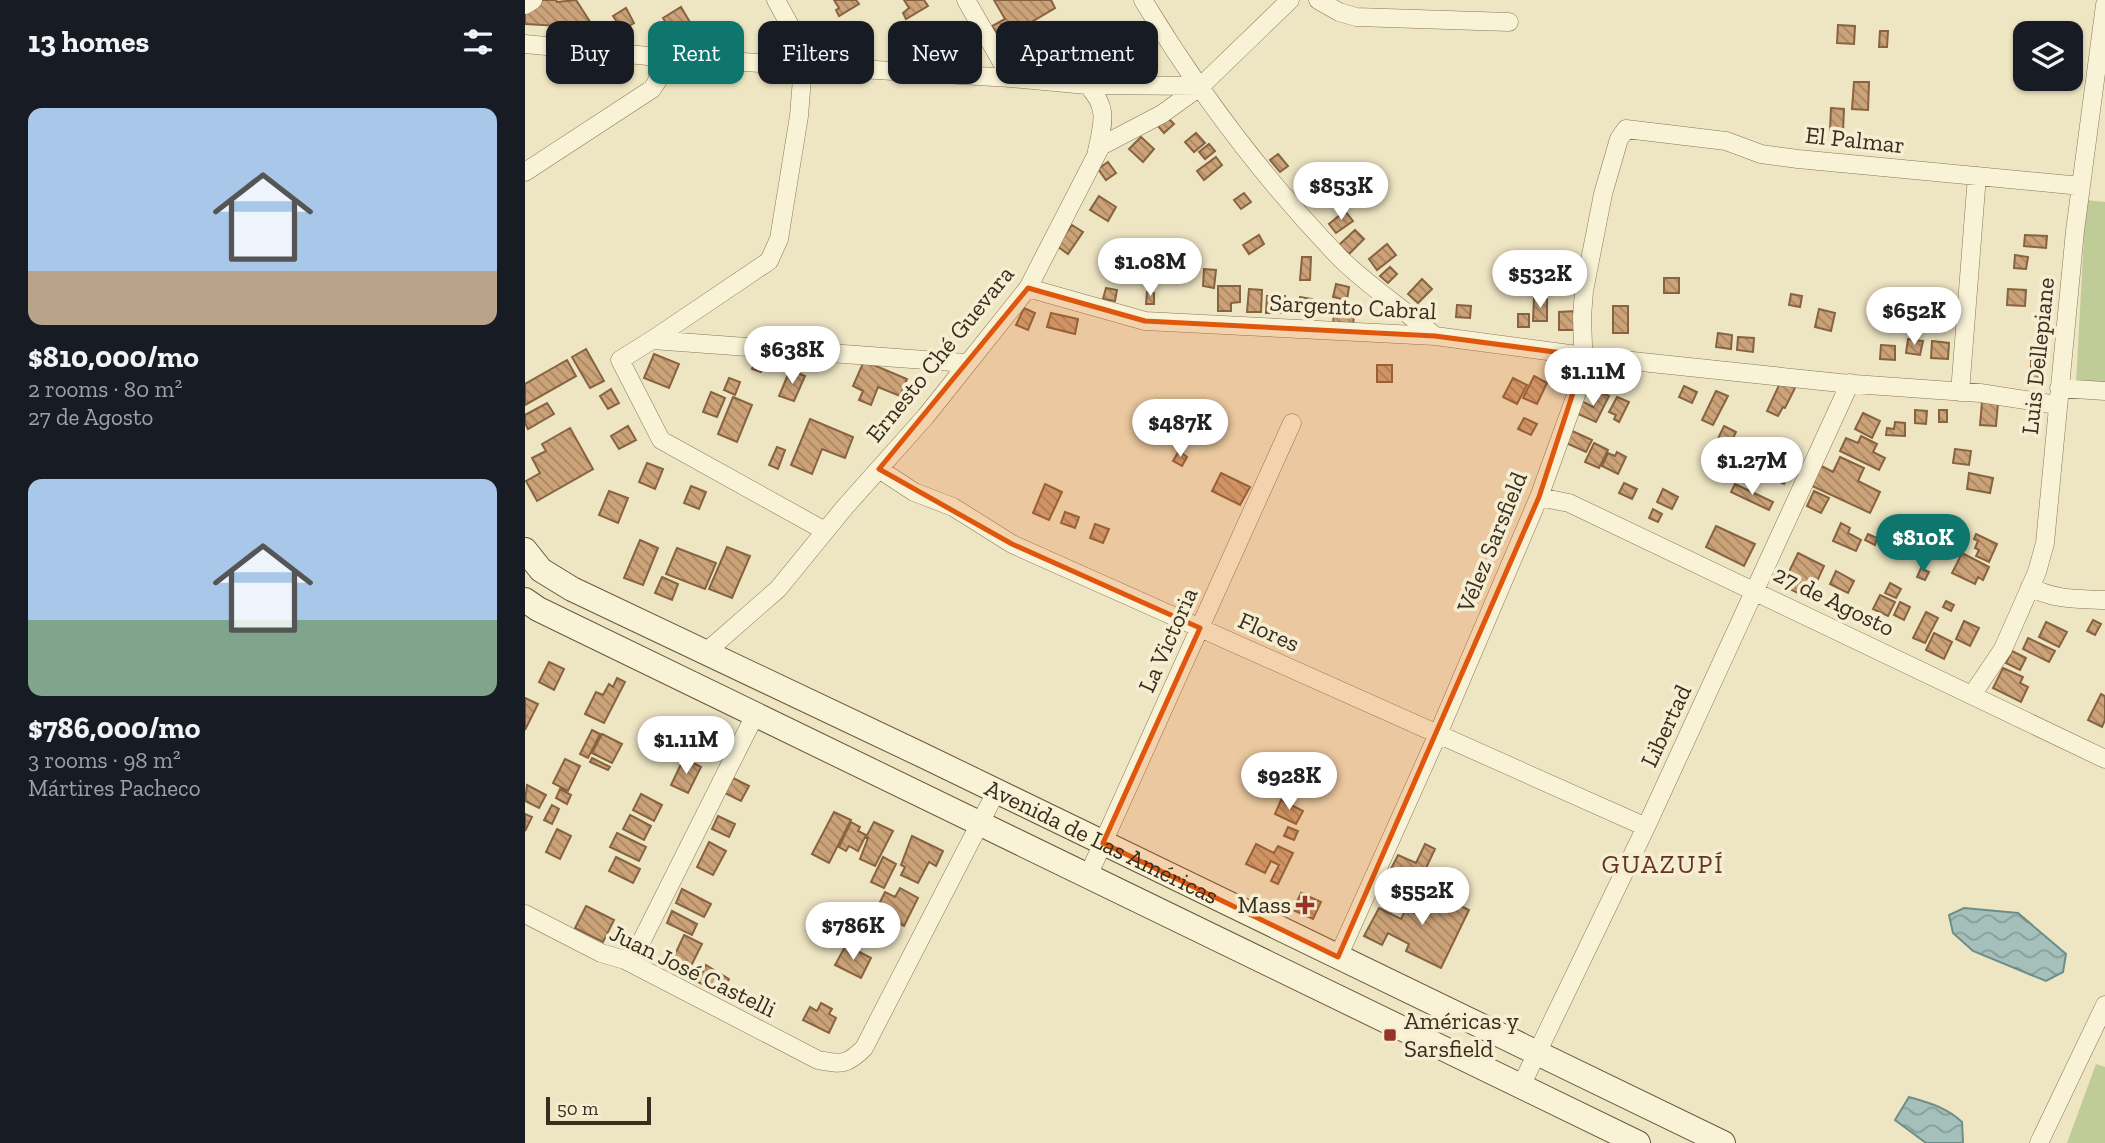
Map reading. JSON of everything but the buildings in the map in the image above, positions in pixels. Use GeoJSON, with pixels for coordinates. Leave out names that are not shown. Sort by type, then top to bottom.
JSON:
{"type":"FeatureCollection","features":[{"type":"Feature","properties":{"kind":"main road","name":"Avenida de Las Américas"},"geometry":{"type":"LineString","coordinates":[[525,550],[541,570],[572,589],[1723,1143]]}},
{"type":"Feature","properties":{"kind":"main road","name":"Avenida de Las Américas"},"geometry":{"type":"LineString","coordinates":[[529,608],[1638,1143]]}},
{"type":"Feature","properties":{"kind":"street"},"geometry":{"type":"LineString","coordinates":[[525,5],[533,0]]}},
{"type":"Feature","properties":{"kind":"street"},"geometry":{"type":"LineString","coordinates":[[776,0],[788,21]]}},
{"type":"Feature","properties":{"kind":"street"},"geometry":{"type":"LineString","coordinates":[[966,0],[996,52]]}},
{"type":"Feature","properties":{"kind":"street"},"geometry":{"type":"LineString","coordinates":[[1143,0],[1167,40],[1270,179],[1342,260],[1435,336]]}},
{"type":"Feature","properties":{"kind":"street"},"geometry":{"type":"LineString","coordinates":[[1097,150],[1162,114],[1201,86],[1290,0]]}},
{"type":"Feature","properties":{"kind":"street"},"geometry":{"type":"LineString","coordinates":[[1318,0],[1339,12],[1356,16],[1509,22]]}},
{"type":"Feature","properties":{"kind":"street","name":"Luis Dellepiane"},"geometry":{"type":"LineString","coordinates":[[1972,695],[2003,649],[2030,587],[2045,543],[2081,186],[2105,5]]}},
{"type":"Feature","properties":{"kind":"street"},"geometry":{"type":"LineString","coordinates":[[525,44],[648,56]]}},
{"type":"Feature","properties":{"kind":"street"},"geometry":{"type":"LineString","coordinates":[[874,70],[996,77]]}},
{"type":"Feature","properties":{"kind":"street"},"geometry":{"type":"LineString","coordinates":[[525,172],[652,89],[655,84]]}},
{"type":"Feature","properties":{"kind":"street"},"geometry":{"type":"LineString","coordinates":[[802,84],[785,211],[779,239],[769,261],[620,360],[661,440],[825,531]]}},
{"type":"Feature","properties":{"kind":"street"},"geometry":{"type":"LineString","coordinates":[[1076,84],[1201,86]]}},
{"type":"Feature","properties":{"kind":"street","name":"Ernesto Ché Guevara"},"geometry":{"type":"LineString","coordinates":[[706,652],[778,589],[926,416],[1028,288],[1097,150],[1103,120],[1102,108],[1098,96],[1087,85]]}},
{"type":"Feature","properties":{"kind":"street","name":"El Palmar"},"geometry":{"type":"LineString","coordinates":[[1626,129],[1725,141],[1761,154],[1798,159],[2081,186]]}},
{"type":"Feature","properties":{"kind":"street","name":"Vélez Sarsfield"},"geometry":{"type":"LineString","coordinates":[[1338,957],[1438,734],[1539,497],[1584,373],[1582,317],[1592,243],[1619,139],[1626,129]]}},
{"type":"Feature","properties":{"kind":"street"},"geometry":{"type":"LineString","coordinates":[[1960,392],[1977,176]]}},
{"type":"Feature","properties":{"kind":"street","name":"Sargento Cabral"},"geometry":{"type":"LineString","coordinates":[[1028,288],[1145,321],[1435,336],[1585,355],[2021,398],[2105,391]]}},
{"type":"Feature","properties":{"kind":"street"},"geometry":{"type":"LineString","coordinates":[[652,340],[966,363]]}},
{"type":"Feature","properties":{"kind":"street","name":"Libertad"},"geometry":{"type":"LineString","coordinates":[[1521,1086],[1646,827],[1850,383]]}},
{"type":"Feature","properties":{"kind":"street","name":"La Victoria"},"geometry":{"type":"LineString","coordinates":[[1088,876],[1292,423]]}},
{"type":"Feature","properties":{"kind":"street","name":"Flores"},"geometry":{"type":"LineString","coordinates":[[879,469],[914,492],[953,507],[1012,544],[1646,827]]}},
{"type":"Feature","properties":{"kind":"street","name":"27 de Agosto"},"geometry":{"type":"LineString","coordinates":[[1539,497],[1569,503],[2105,759]]}},
{"type":"Feature","properties":{"kind":"street"},"geometry":{"type":"LineString","coordinates":[[2030,587],[2047,596],[2105,600]]}},
{"type":"Feature","properties":{"kind":"street"},"geometry":{"type":"LineString","coordinates":[[625,960],[636,952],[755,715]]}},
{"type":"Feature","properties":{"kind":"street"},"geometry":{"type":"LineString","coordinates":[[979,823],[996,792]]}},
{"type":"Feature","properties":{"kind":"street","name":"Juan José Castelli"},"geometry":{"type":"LineString","coordinates":[[525,914],[601,953],[625,960],[818,1060],[843,1064],[863,1048],[979,823]]}},
{"type":"Feature","properties":{"kind":"street"},"geometry":{"type":"LineString","coordinates":[[2039,1143],[2105,1005]]}},
{"type":"Feature","properties":{"kind":"highlighted area"},"geometry":{"type":"Polygon","coordinates":[[[1028,288],[1145,321],[1435,336],[1585,356],[1539,497],[1338,957],[1103,843],[1200,628],[1012,544],[879,469],[1028,288]]]}},
{"type":"Feature","properties":{"kind":"green space"},"geometry":{"type":"Polygon","coordinates":[[[2086,200],[2105,202],[2105,385],[2076,383],[2086,200]]]}},
{"type":"Feature","properties":{"kind":"green space"},"geometry":{"type":"Polygon","coordinates":[[[2096,1064],[2105,1067],[2105,1143],[2067,1143],[2096,1064]]]}},
{"type":"Feature","properties":{"kind":"water"},"geometry":{"type":"Polygon","coordinates":[[[1964,908],[2018,913],[2066,954],[2063,972],[2046,981],[1973,951],[1953,933],[1949,915],[1964,908]]]}},
{"type":"Feature","properties":{"kind":"water"},"geometry":{"type":"Polygon","coordinates":[[[1909,1097],[1943,1109],[1962,1122],[1963,1143],[1926,1143],[1895,1120],[1909,1097]]]}},
{"type":"Feature","properties":{"kind":"place","name":"Mass"},"geometry":{"type":"Point","coordinates":[1305,905]}},
{"type":"Feature","properties":{"kind":"place","name":"Américas y Sarsfield"},"geometry":{"type":"Point","coordinates":[1390,1035]}},
{"type":"Feature","properties":{"kind":"district","name":"GUAZUPÍ"},"geometry":{"type":"Point","coordinates":[1663,864]}}]}
